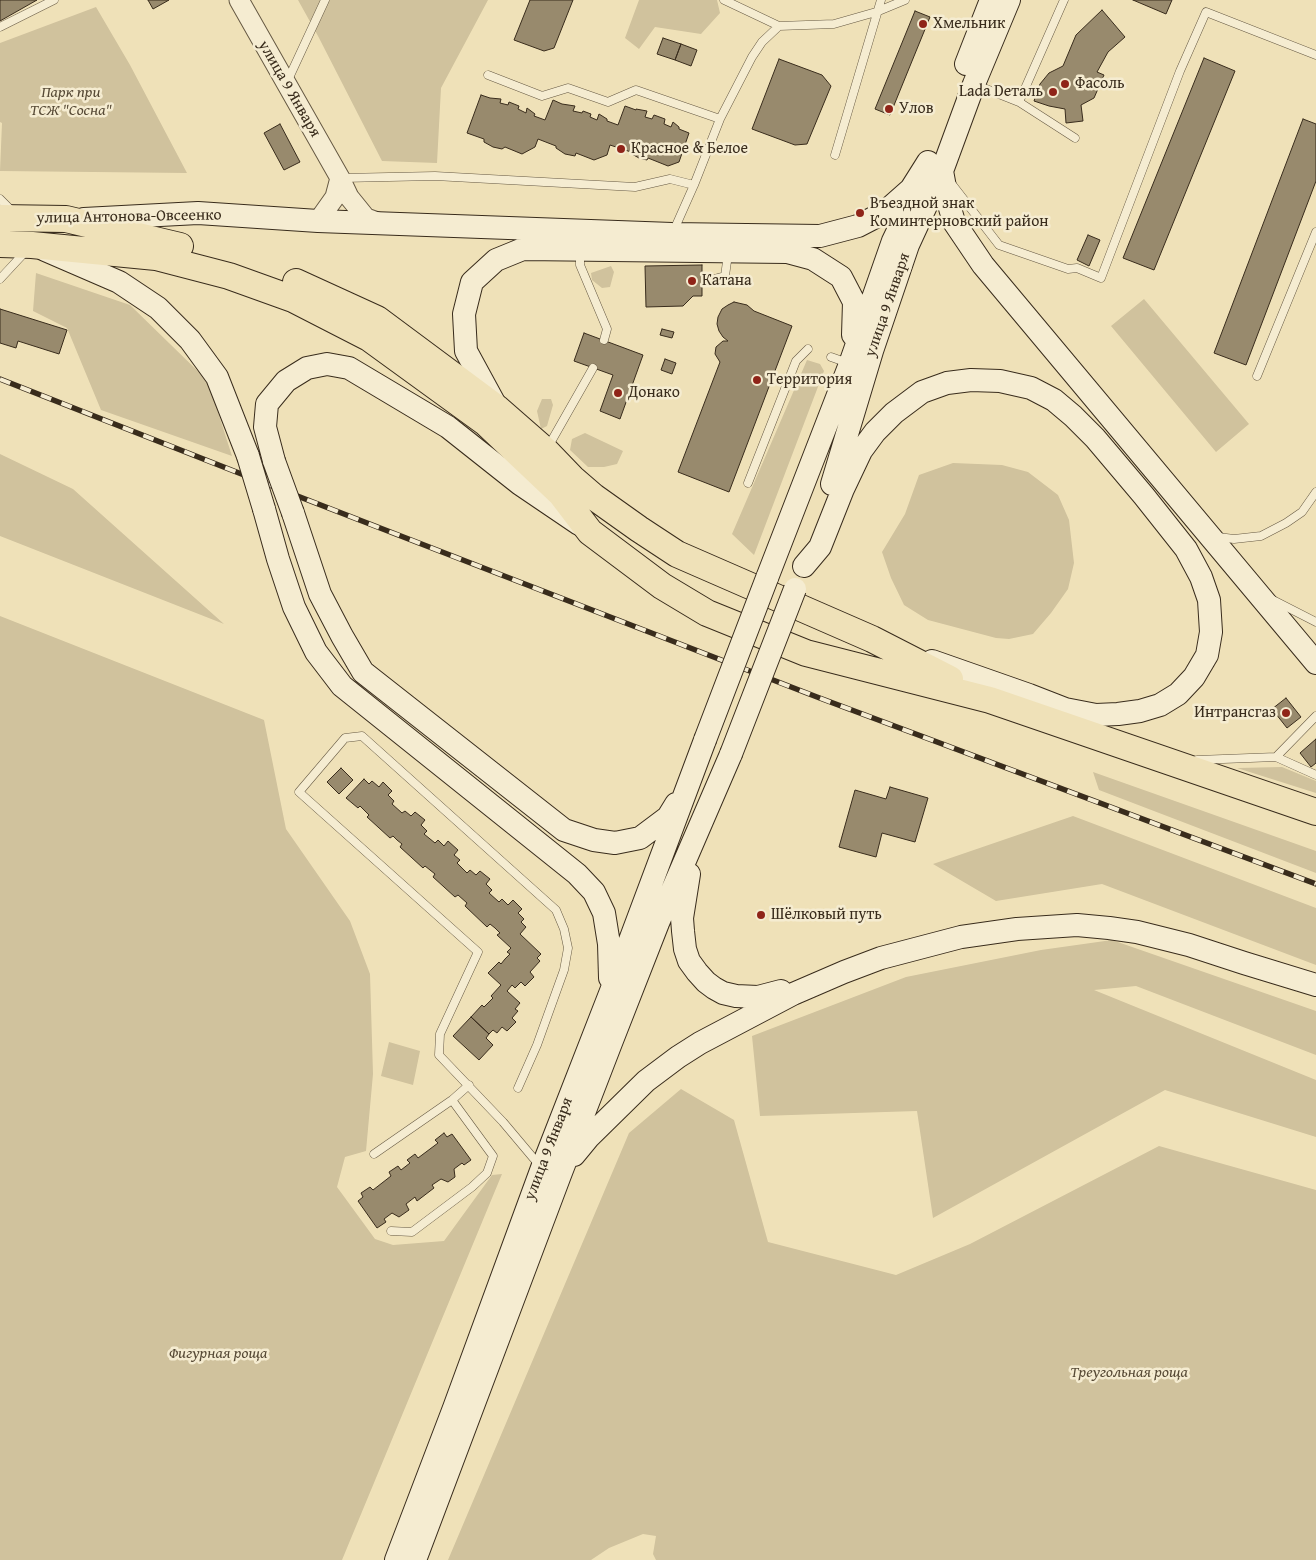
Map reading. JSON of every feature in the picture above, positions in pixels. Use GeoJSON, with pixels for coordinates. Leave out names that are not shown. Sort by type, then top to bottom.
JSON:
{"type":"FeatureCollection","features":[{"type":"Feature","properties":{"kind":"highway","name":"улица Антонова-Овсеенко"},"geometry":{"type":"LineString","coordinates":[[10,218],[66,220]]}},
{"type":"Feature","properties":{"kind":"highway"},"geometry":{"type":"LineString","coordinates":[[66,220],[221,256],[297,282],[377,319],[498,409],[594,497],[677,554],[872,639],[990,700],[1316,812]]}},
{"type":"Feature","properties":{"kind":"highway","name":"улица Антонова-Овсеенко"},"geometry":{"type":"LineString","coordinates":[[0,244],[32,245],[156,258],[229,276],[293,299],[369,338],[486,423],[561,494],[590,532],[662,586],[707,613],[806,653],[990,700]]}},
{"type":"Feature","properties":{"kind":"main road","name":"улица 9 Января"},"geometry":{"type":"LineString","coordinates":[[396,1560],[454,1408],[551,1172],[731,754],[804,566],[841,458],[872,352],[991,0]]}},
{"type":"Feature","properties":{"kind":"main road","name":"улица 9 Января"},"geometry":{"type":"LineString","coordinates":[[416,1560],[551,1172],[610,992],[767,578],[840,360],[893,241],[915,197],[935,166],[974,84],[1009,0]]}},
{"type":"Feature","properties":{"kind":"main road"},"geometry":{"type":"LineString","coordinates":[[672,234],[820,236],[858,226],[885,212],[935,166],[954,222],[983,265],[1316,663]]}},
{"type":"Feature","properties":{"kind":"main road","name":"улица Антонова-Овсеенко"},"geometry":{"type":"LineString","coordinates":[[66,220],[198,213],[318,221],[672,234]]}},
{"type":"Feature","properties":{"kind":"main road"},"geometry":{"type":"LineString","coordinates":[[32,245],[119,282],[158,308],[190,340],[216,377],[248,456],[294,607],[316,652],[342,686],[577,874],[594,892],[604,913],[610,944],[610,992]]}},
{"type":"Feature","properties":{"kind":"main road"},"geometry":{"type":"LineString","coordinates":[[498,409],[466,351],[464,314],[472,282],[496,260],[523,249],[787,252],[814,259],[841,277],[854,302],[854,325],[840,360]]}},
{"type":"Feature","properties":{"kind":"main road"},"geometry":{"type":"LineString","coordinates":[[590,532],[520,484],[448,426],[349,368],[327,364],[307,368],[286,381],[268,404],[265,427],[274,461],[320,594],[363,672],[564,830],[594,840],[615,843],[640,838],[668,817],[688,784]]}},
{"type":"Feature","properties":{"kind":"main road"},"geometry":{"type":"LineString","coordinates":[[804,566],[820,547],[861,451],[875,432],[894,413],[922,392],[946,383],[970,380],[1000,381],[1031,388],[1054,400],[1095,438],[1186,549],[1201,577],[1209,600],[1211,632],[1207,655],[1194,677],[1178,694],[1160,705],[1140,711],[1118,714],[1096,715],[1066,709],[872,639]]}},
{"type":"Feature","properties":{"kind":"main road"},"geometry":{"type":"LineString","coordinates":[[700,828],[685,893],[682,918],[685,949],[693,966],[706,982],[723,993],[736,996],[758,997],[844,972]]}},
{"type":"Feature","properties":{"kind":"main road"},"geometry":{"type":"LineString","coordinates":[[551,1172],[646,1081],[700,1043],[793,994],[844,972],[881,958],[961,937],[1016,928],[1078,925],[1137,932],[1189,945],[1316,985]]}},
{"type":"Feature","properties":{"kind":"street","name":"улица 9 Января"},"geometry":{"type":"LineString","coordinates":[[239,0],[349,197],[366,218],[380,223]]}},
{"type":"Feature","properties":{"kind":"street"},"geometry":{"type":"LineString","coordinates":[[318,221],[335,197],[340,178]]}},
{"type":"Feature","properties":{"kind":"lane"},"geometry":{"type":"LineString","coordinates":[[0,27],[54,0]]}},
{"type":"Feature","properties":{"kind":"lane"},"geometry":{"type":"LineString","coordinates":[[286,83],[325,0]]}},
{"type":"Feature","properties":{"kind":"lane"},"geometry":{"type":"LineString","coordinates":[[724,0],[779,26],[834,24],[876,12],[905,0]]}},
{"type":"Feature","properties":{"kind":"lane"},"geometry":{"type":"LineString","coordinates":[[835,155],[881,0]]}},
{"type":"Feature","properties":{"kind":"lane"},"geometry":{"type":"LineString","coordinates":[[1019,102],[1064,0]]}},
{"type":"Feature","properties":{"kind":"lane"},"geometry":{"type":"LineString","coordinates":[[935,166],[999,245],[1068,269],[1077,268],[1101,278],[1180,71],[1206,12],[1316,56]]}},
{"type":"Feature","properties":{"kind":"lane"},"geometry":{"type":"LineString","coordinates":[[672,234],[694,186],[720,119],[752,57],[762,42],[779,26]]}},
{"type":"Feature","properties":{"kind":"lane"},"geometry":{"type":"LineString","coordinates":[[488,75],[542,96],[568,88],[608,102],[636,90],[720,119]]}},
{"type":"Feature","properties":{"kind":"lane"},"geometry":{"type":"LineString","coordinates":[[974,84],[1019,102],[1075,138]]}},
{"type":"Feature","properties":{"kind":"lane"},"geometry":{"type":"LineString","coordinates":[[340,178],[435,176],[636,187],[670,179],[694,186]]}},
{"type":"Feature","properties":{"kind":"lane"},"geometry":{"type":"LineString","coordinates":[[0,198],[10,218]]}},
{"type":"Feature","properties":{"kind":"lane"},"geometry":{"type":"LineString","coordinates":[[1257,376],[1316,232]]}},
{"type":"Feature","properties":{"kind":"lane"},"geometry":{"type":"LineString","coordinates":[[0,279],[32,245]]}},
{"type":"Feature","properties":{"kind":"lane"},"geometry":{"type":"LineString","coordinates":[[580,250],[580,265],[607,329],[604,340]]}},
{"type":"Feature","properties":{"kind":"lane"},"geometry":{"type":"LineString","coordinates":[[707,282],[725,276],[728,252]]}},
{"type":"Feature","properties":{"kind":"lane"},"geometry":{"type":"LineString","coordinates":[[748,482],[796,361],[808,349]]}},
{"type":"Feature","properties":{"kind":"lane"},"geometry":{"type":"LineString","coordinates":[[546,451],[594,368]]}},
{"type":"Feature","properties":{"kind":"lane"},"geometry":{"type":"LineString","coordinates":[[1210,536],[1234,539],[1261,536],[1302,512],[1316,492]]}},
{"type":"Feature","properties":{"kind":"lane"},"geometry":{"type":"LineString","coordinates":[[1258,593],[1316,622]]}},
{"type":"Feature","properties":{"kind":"lane"},"geometry":{"type":"LineString","coordinates":[[1276,757],[1316,716]]}},
{"type":"Feature","properties":{"kind":"lane"},"geometry":{"type":"LineString","coordinates":[[518,1088],[537,1044],[564,970],[568,948],[564,929],[556,910],[362,736],[345,738],[299,792],[478,952],[440,1034],[439,1055],[551,1172]]}},
{"type":"Feature","properties":{"kind":"lane"},"geometry":{"type":"LineString","coordinates":[[1168,762],[1276,757],[1316,775]]}},
{"type":"Feature","properties":{"kind":"lane"},"geometry":{"type":"LineString","coordinates":[[374,1154],[452,1100],[468,1085]]}},
{"type":"Feature","properties":{"kind":"lane"},"geometry":{"type":"LineString","coordinates":[[391,1231],[412,1232],[472,1187],[487,1173],[493,1156],[452,1100]]}},
{"type":"Feature","properties":{"kind":"green space"},"geometry":{"type":"Polygon","coordinates":[[[298,0],[488,0],[441,88],[437,163],[382,161],[298,0]]]}},
{"type":"Feature","properties":{"kind":"green space"},"geometry":{"type":"Polygon","coordinates":[[[639,0],[717,0],[720,13],[701,34],[655,27],[639,49],[625,38],[639,0]]]}},
{"type":"Feature","properties":{"kind":"green space","name":"Парк при ТСЖ \"Сосна\""},"geometry":{"type":"Polygon","coordinates":[[[96,7],[130,65],[187,173],[0,171],[2,123],[0,122],[0,43],[96,7]]]}},
{"type":"Feature","properties":{"kind":"green space"},"geometry":{"type":"Polygon","coordinates":[[[611,266],[614,272],[610,287],[602,288],[592,280],[591,273],[611,266]]]}},
{"type":"Feature","properties":{"kind":"green space"},"geometry":{"type":"Polygon","coordinates":[[[36,273],[130,305],[208,381],[232,456],[101,410],[67,328],[33,311],[36,273]]]}},
{"type":"Feature","properties":{"kind":"green space"},"geometry":{"type":"Polygon","coordinates":[[[1144,299],[1249,424],[1216,452],[1111,326],[1144,299]]]}},
{"type":"Feature","properties":{"kind":"green space"},"geometry":{"type":"Polygon","coordinates":[[[807,360],[820,364],[824,371],[754,555],[732,534],[807,360]]]}},
{"type":"Feature","properties":{"kind":"green space"},"geometry":{"type":"Polygon","coordinates":[[[542,399],[551,399],[553,405],[547,426],[541,429],[537,411],[542,399]]]}},
{"type":"Feature","properties":{"kind":"green space"},"geometry":{"type":"Polygon","coordinates":[[[585,433],[623,451],[617,464],[604,467],[588,467],[570,450],[572,439],[585,433]]]}},
{"type":"Feature","properties":{"kind":"green space"},"geometry":{"type":"Polygon","coordinates":[[[0,454],[73,489],[224,624],[0,536],[0,454]]]}},
{"type":"Feature","properties":{"kind":"green space"},"geometry":{"type":"Polygon","coordinates":[[[953,463],[1002,465],[1028,472],[1058,495],[1069,520],[1074,563],[1068,589],[1033,634],[1009,639],[996,638],[928,620],[904,605],[891,578],[882,552],[905,514],[919,475],[953,463]]]}},
{"type":"Feature","properties":{"kind":"green space","name":"Фигурная роща"},"geometry":{"type":"Polygon","coordinates":[[[0,616],[264,720],[286,829],[350,921],[370,974],[373,1074],[366,1151],[345,1157],[337,1187],[375,1239],[393,1245],[444,1241],[492,1175],[502,1174],[342,1560],[0,1560],[0,616]]]}},
{"type":"Feature","properties":{"kind":"green space"},"geometry":{"type":"Polygon","coordinates":[[[1282,767],[1316,781],[1316,793],[1237,768],[1282,767]]]}},
{"type":"Feature","properties":{"kind":"green space"},"geometry":{"type":"Polygon","coordinates":[[[1093,772],[1316,851],[1316,873],[1099,790],[1093,772]]]}},
{"type":"Feature","properties":{"kind":"green space"},"geometry":{"type":"Polygon","coordinates":[[[1073,816],[1316,908],[1316,965],[1102,884],[996,901],[933,864],[1073,816]]]}},
{"type":"Feature","properties":{"kind":"green space"},"geometry":{"type":"Polygon","coordinates":[[[1112,940],[1316,1011],[1316,1055],[1136,986],[1094,990],[1316,1080],[1316,1137],[1165,1090],[933,1218],[917,1111],[760,1116],[752,1036],[906,977],[1041,950],[1112,940]]]}},
{"type":"Feature","properties":{"kind":"green space"},"geometry":{"type":"Polygon","coordinates":[[[389,1042],[420,1051],[413,1085],[381,1076],[389,1042]]]}},
{"type":"Feature","properties":{"kind":"green space","name":"Треугольная роща"},"geometry":{"type":"Polygon","coordinates":[[[681,1089],[734,1120],[768,1242],[896,1275],[970,1244],[1159,1146],[1316,1190],[1316,1560],[656,1560],[653,1554],[656,1536],[643,1534],[609,1548],[591,1560],[448,1560],[629,1133],[681,1089]]]}},
{"type":"Feature","properties":{"kind":"building"},"geometry":{"type":"Polygon","coordinates":[[[0,0],[37,0],[0,21],[0,0]]]}},
{"type":"Feature","properties":{"kind":"building"},"geometry":{"type":"Polygon","coordinates":[[[148,0],[169,0],[153,9],[148,0]]]}},
{"type":"Feature","properties":{"kind":"building"},"geometry":{"type":"Polygon","coordinates":[[[530,0],[573,0],[554,48],[544,51],[514,40],[530,0]]]}},
{"type":"Feature","properties":{"kind":"building"},"geometry":{"type":"Polygon","coordinates":[[[1133,0],[1172,0],[1166,14],[1133,0]]]}},
{"type":"Feature","properties":{"kind":"building"},"geometry":{"type":"Polygon","coordinates":[[[1102,10],[1125,37],[1108,52],[1097,72],[1104,75],[1094,98],[1081,105],[1083,121],[1066,123],[1065,109],[1034,101],[1040,84],[1049,73],[1063,66],[1076,35],[1102,10]]]}},
{"type":"Feature","properties":{"kind":"building"},"geometry":{"type":"Polygon","coordinates":[[[915,11],[930,17],[890,115],[875,109],[915,11]]]}},
{"type":"Feature","properties":{"kind":"building"},"geometry":{"type":"Polygon","coordinates":[[[663,38],[681,44],[675,60],[657,54],[663,38]]]}},
{"type":"Feature","properties":{"kind":"building"},"geometry":{"type":"Polygon","coordinates":[[[681,44],[697,50],[691,66],[675,60],[681,44]]]}},
{"type":"Feature","properties":{"kind":"building"},"geometry":{"type":"Polygon","coordinates":[[[1204,58],[1235,71],[1154,270],[1123,258],[1204,58]]]}},
{"type":"Feature","properties":{"kind":"building"},"geometry":{"type":"Polygon","coordinates":[[[779,59],[822,75],[831,86],[807,144],[795,145],[752,129],[779,59]]]}},
{"type":"Feature","properties":{"kind":"building"},"geometry":{"type":"Polygon","coordinates":[[[481,95],[501,99],[500,103],[508,105],[509,102],[519,106],[518,109],[526,113],[527,108],[535,114],[534,116],[545,120],[553,100],[575,106],[573,111],[582,113],[583,111],[591,114],[590,117],[597,120],[599,114],[607,119],[607,121],[618,125],[625,106],[647,111],[645,117],[652,119],[654,115],[665,119],[664,124],[671,127],[673,122],[679,129],[689,133],[679,162],[668,166],[648,158],[647,160],[639,158],[631,152],[610,145],[607,155],[594,160],[576,153],[575,156],[565,154],[556,146],[538,139],[535,147],[522,154],[505,147],[502,149],[493,147],[484,142],[484,139],[467,133],[481,95]]]}},
{"type":"Feature","properties":{"kind":"building"},"geometry":{"type":"Polygon","coordinates":[[[1303,119],[1316,124],[1316,181],[1246,365],[1214,353],[1303,119]]]}},
{"type":"Feature","properties":{"kind":"building"},"geometry":{"type":"Polygon","coordinates":[[[280,124],[300,162],[284,170],[264,133],[280,124]]]}},
{"type":"Feature","properties":{"kind":"building"},"geometry":{"type":"Polygon","coordinates":[[[1088,235],[1100,240],[1089,266],[1077,260],[1088,235]]]}},
{"type":"Feature","properties":{"kind":"building"},"geometry":{"type":"Polygon","coordinates":[[[702,265],[702,296],[693,296],[683,306],[646,307],[645,266],[702,265]]]}},
{"type":"Feature","properties":{"kind":"building"},"geometry":{"type":"Polygon","coordinates":[[[734,302],[747,305],[754,311],[792,326],[729,492],[678,472],[720,362],[715,354],[716,347],[723,341],[728,341],[719,331],[718,317],[722,309],[734,302]]]}},
{"type":"Feature","properties":{"kind":"building"},"geometry":{"type":"Polygon","coordinates":[[[0,309],[67,330],[59,354],[18,341],[16,348],[0,343],[0,309]]]}},
{"type":"Feature","properties":{"kind":"building"},"geometry":{"type":"Polygon","coordinates":[[[662,329],[674,332],[672,338],[660,335],[662,329]]]}},
{"type":"Feature","properties":{"kind":"building","name":"Донако"},"geometry":{"type":"Polygon","coordinates":[[[584,333],[643,355],[620,419],[600,411],[613,375],[574,361],[584,333]]]}},
{"type":"Feature","properties":{"kind":"building"},"geometry":{"type":"Polygon","coordinates":[[[665,359],[676,363],[672,374],[661,370],[665,359]]]}},
{"type":"Feature","properties":{"kind":"building"},"geometry":{"type":"Polygon","coordinates":[[[1286,698],[1301,717],[1287,728],[1272,709],[1286,698]]]}},
{"type":"Feature","properties":{"kind":"building"},"geometry":{"type":"Polygon","coordinates":[[[1316,739],[1316,763],[1311,767],[1300,753],[1316,739]]]}},
{"type":"Feature","properties":{"kind":"building"},"geometry":{"type":"Polygon","coordinates":[[[341,768],[353,780],[339,794],[327,782],[341,768]]]}},
{"type":"Feature","properties":{"kind":"building"},"geometry":{"type":"Polygon","coordinates":[[[364,779],[369,784],[372,781],[379,787],[383,782],[392,791],[388,795],[394,801],[392,804],[402,813],[405,811],[411,816],[415,812],[425,820],[421,825],[427,831],[424,834],[435,843],[438,840],[444,846],[448,841],[458,850],[454,855],[460,860],[457,863],[467,873],[470,870],[476,875],[480,871],[490,879],[486,884],[492,890],[489,893],[499,902],[502,899],[508,905],[513,900],[522,909],[518,913],[524,919],[521,922],[526,927],[520,934],[541,954],[537,958],[540,961],[530,972],[534,977],[525,986],[521,982],[515,988],[512,985],[507,991],[520,1003],[515,1009],[518,1011],[512,1018],[516,1022],[507,1031],[502,1027],[497,1033],[493,1030],[489,1034],[471,1017],[482,1005],[484,1007],[493,998],[491,996],[501,985],[488,973],[499,962],[501,964],[510,954],[507,952],[511,948],[497,935],[500,933],[495,928],[490,924],[487,927],[465,906],[467,903],[458,895],[455,897],[433,877],[435,874],[425,866],[423,868],[400,847],[402,844],[393,836],[390,838],[367,817],[369,815],[360,806],[358,808],[346,798],[364,779]]]}},
{"type":"Feature","properties":{"kind":"building"},"geometry":{"type":"Polygon","coordinates":[[[890,787],[928,798],[915,842],[882,833],[876,857],[839,847],[855,790],[886,799],[890,787]]]}},
{"type":"Feature","properties":{"kind":"building"},"geometry":{"type":"Polygon","coordinates":[[[471,1017],[489,1034],[486,1038],[493,1045],[479,1060],[453,1036],[471,1017]]]}},
{"type":"Feature","properties":{"kind":"building"},"geometry":{"type":"Polygon","coordinates":[[[444,1133],[447,1137],[452,1134],[471,1160],[464,1165],[462,1163],[454,1169],[455,1177],[448,1182],[441,1179],[432,1185],[434,1188],[417,1201],[415,1197],[406,1204],[409,1210],[399,1217],[392,1213],[384,1219],[386,1222],[377,1228],[358,1201],[363,1197],[361,1193],[370,1187],[373,1190],[391,1176],[389,1172],[398,1166],[401,1170],[410,1163],[407,1160],[415,1154],[418,1158],[438,1143],[435,1140],[444,1133]]]}},
{"type":"Feature","properties":{"kind":"railway"},"geometry":{"type":"LineString","coordinates":[[0,379],[817,697],[1316,884]]}},
{"type":"Feature","properties":{"kind":"place","name":"Хмельник"},"geometry":{"type":"Point","coordinates":[923,24]}},
{"type":"Feature","properties":{"kind":"place","name":"Фасоль"},"geometry":{"type":"Point","coordinates":[1065,84]}},
{"type":"Feature","properties":{"kind":"place","name":"Lada Dеталь"},"geometry":{"type":"Point","coordinates":[1053,92]}},
{"type":"Feature","properties":{"kind":"place","name":"Улов"},"geometry":{"type":"Point","coordinates":[889,109]}},
{"type":"Feature","properties":{"kind":"place","name":"Красное & Белое"},"geometry":{"type":"Point","coordinates":[621,149]}},
{"type":"Feature","properties":{"kind":"place","name":"Въездной знак Коминтерновский район"},"geometry":{"type":"Point","coordinates":[860,213]}},
{"type":"Feature","properties":{"kind":"place","name":"Катана"},"geometry":{"type":"Point","coordinates":[692,281]}},
{"type":"Feature","properties":{"kind":"place","name":"Территория"},"geometry":{"type":"Point","coordinates":[757,380]}},
{"type":"Feature","properties":{"kind":"place","name":"Донако"},"geometry":{"type":"Point","coordinates":[618,393]}},
{"type":"Feature","properties":{"kind":"place","name":"Интрансгаз"},"geometry":{"type":"Point","coordinates":[1286,713]}},
{"type":"Feature","properties":{"kind":"place","name":"Шёлковый путь"},"geometry":{"type":"Point","coordinates":[761,915]}}]}
